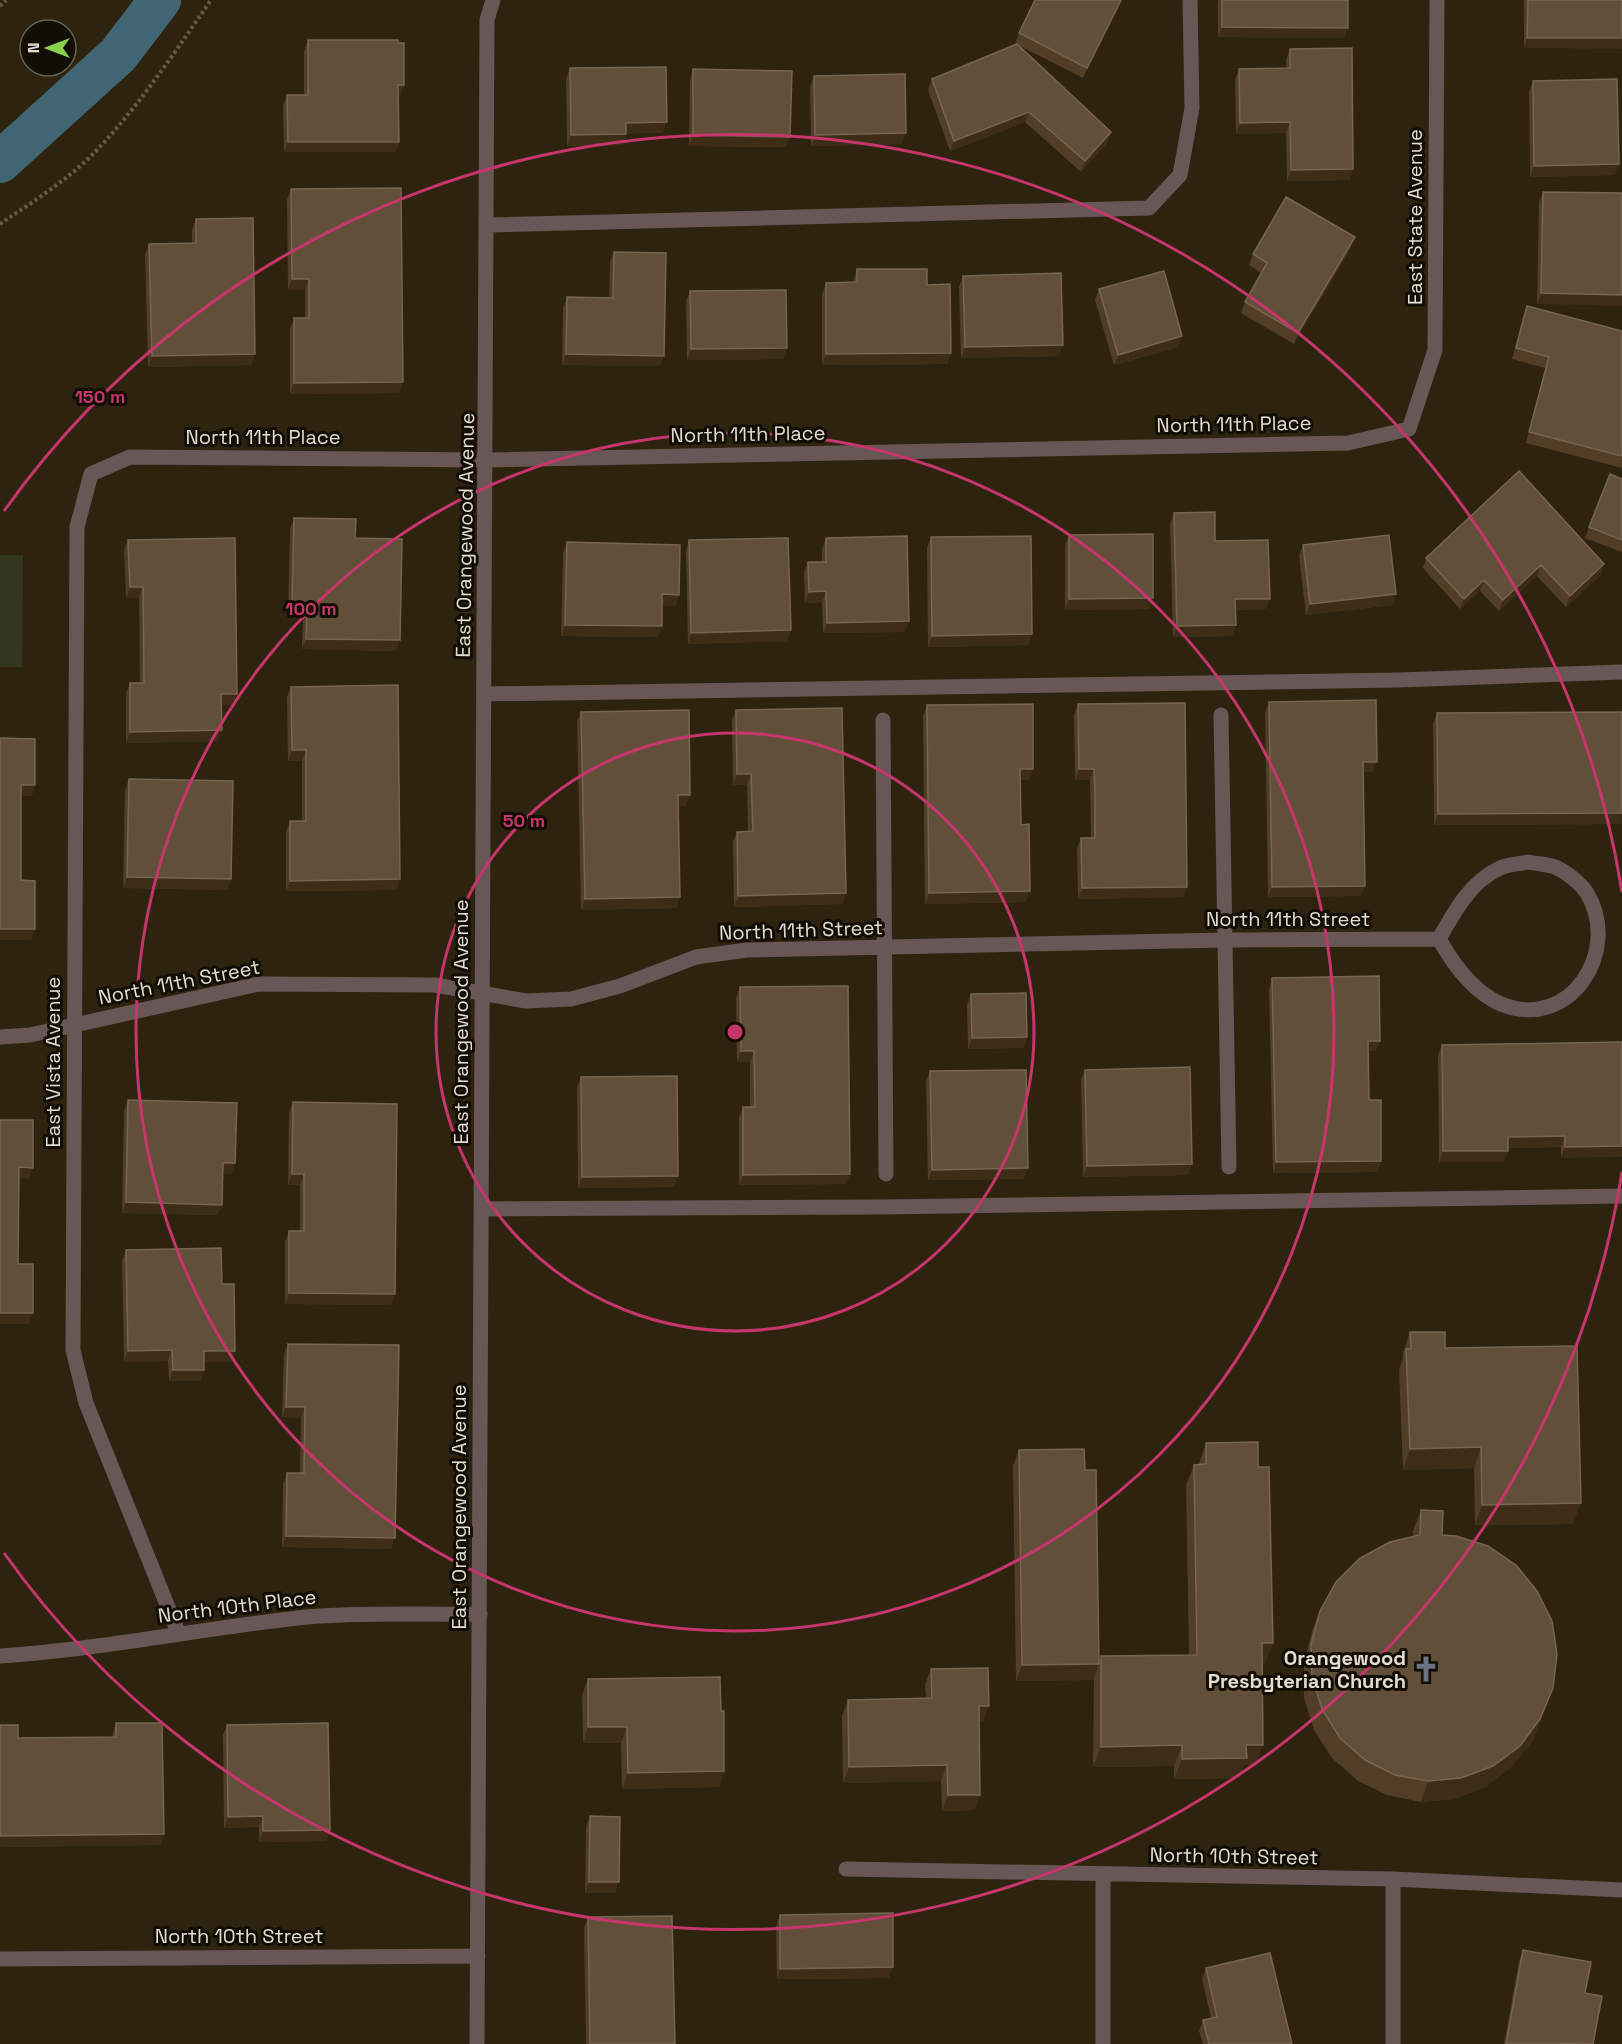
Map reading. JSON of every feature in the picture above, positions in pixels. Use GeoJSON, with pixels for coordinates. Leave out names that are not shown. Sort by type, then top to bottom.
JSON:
{"type":"FeatureCollection","features":[{"type":"Feature","properties":{"kind":"street","name":"East Orangewood Avenue"},"geometry":{"type":"LineString","coordinates":[[477,2044],[487,460],[487,20],[493,0]]}},
{"type":"Feature","properties":{"kind":"street"},"geometry":{"type":"LineString","coordinates":[[487,225],[1149,208],[1180,175],[1192,108],[1190,0]]}},
{"type":"Feature","properties":{"kind":"street","name":"East State Avenue"},"geometry":{"type":"LineString","coordinates":[[1409,429],[1435,350],[1437,0]]}},
{"type":"Feature","properties":{"kind":"street","name":"North 11th Place"},"geometry":{"type":"LineString","coordinates":[[91,474],[130,457],[487,460],[1348,443],[1409,429]]}},
{"type":"Feature","properties":{"kind":"street","name":"East Vista Avenue"},"geometry":{"type":"LineString","coordinates":[[91,474],[77,527],[73,1350],[86,1403],[178,1632]]}},
{"type":"Feature","properties":{"kind":"street"},"geometry":{"type":"LineString","coordinates":[[484,694],[1387,680],[1622,672]]}},
{"type":"Feature","properties":{"kind":"street"},"geometry":{"type":"LineString","coordinates":[[1221,715],[1229,1167]]}},
{"type":"Feature","properties":{"kind":"street"},"geometry":{"type":"LineString","coordinates":[[883,720],[886,1174]]}},
{"type":"Feature","properties":{"kind":"street"},"geometry":{"type":"LineString","coordinates":[[1528,862],[1556,867],[1580,884],[1597,908],[1602,935],[1597,964],[1581,988],[1557,1004],[1529,1010],[1501,1004],[1477,988],[1455,966],[1438,939],[1455,910],[1476,884],[1500,868],[1528,862]]}},
{"type":"Feature","properties":{"kind":"street","name":"North 11th Street"},"geometry":{"type":"LineString","coordinates":[[0,1037],[30,1035],[259,984],[435,985],[525,1001],[571,999],[620,986],[696,957],[747,950],[1225,940],[1438,939]]}},
{"type":"Feature","properties":{"kind":"street"},"geometry":{"type":"LineString","coordinates":[[482,1209],[872,1207],[1622,1196]]}},
{"type":"Feature","properties":{"kind":"street","name":"North 10th Place"},"geometry":{"type":"LineString","coordinates":[[0,1656],[65,1651],[178,1632],[310,1617],[480,1614]]}},
{"type":"Feature","properties":{"kind":"street","name":"North 10th Street"},"geometry":{"type":"LineString","coordinates":[[846,1869],[1393,1879],[1622,1890]]}},
{"type":"Feature","properties":{"kind":"street"},"geometry":{"type":"LineString","coordinates":[[1103,1875],[1103,2044]]}},
{"type":"Feature","properties":{"kind":"street"},"geometry":{"type":"LineString","coordinates":[[1393,1879],[1393,2044]]}},
{"type":"Feature","properties":{"kind":"street","name":"North 10th Street"},"geometry":{"type":"LineString","coordinates":[[0,1959],[478,1956]]}},
{"type":"Feature","properties":{"kind":"path"},"geometry":{"type":"LineString","coordinates":[[0,6],[6,0]]}},
{"type":"Feature","properties":{"kind":"path"},"geometry":{"type":"LineString","coordinates":[[0,224],[47,191],[94,153],[175,53],[211,0]]}},
{"type":"Feature","properties":{"kind":"green space"},"geometry":{"type":"Polygon","coordinates":[[[0,555],[23,555],[22,667],[0,667],[0,555]]]}},
{"type":"Feature","properties":{"kind":"building"},"geometry":{"type":"Polygon","coordinates":[[[1035,0],[1121,0],[1087,68],[1019,33],[1035,0]]]}},
{"type":"Feature","properties":{"kind":"building"},"geometry":{"type":"Polygon","coordinates":[[[1222,0],[1348,0],[1348,28],[1222,27],[1222,0]]]}},
{"type":"Feature","properties":{"kind":"building"},"geometry":{"type":"Polygon","coordinates":[[[1528,0],[1622,0],[1622,38],[1527,38],[1528,0]]]}},
{"type":"Feature","properties":{"kind":"building"},"geometry":{"type":"Polygon","coordinates":[[[308,40],[398,40],[398,43],[404,43],[404,85],[398,85],[399,142],[288,142],[287,95],[308,95],[308,40]]]}},
{"type":"Feature","properties":{"kind":"building"},"geometry":{"type":"Polygon","coordinates":[[[1017,44],[1111,132],[1085,161],[1029,112],[954,141],[932,79],[1017,44]]]}},
{"type":"Feature","properties":{"kind":"building"},"geometry":{"type":"Polygon","coordinates":[[[1352,48],[1353,169],[1291,170],[1290,122],[1240,123],[1239,69],[1290,68],[1290,49],[1352,48]]]}},
{"type":"Feature","properties":{"kind":"building"},"geometry":{"type":"Polygon","coordinates":[[[666,67],[667,122],[626,123],[626,134],[571,135],[570,68],[666,67]]]}},
{"type":"Feature","properties":{"kind":"building"},"geometry":{"type":"Polygon","coordinates":[[[693,69],[792,71],[790,137],[693,135],[693,69]]]}},
{"type":"Feature","properties":{"kind":"building"},"geometry":{"type":"Polygon","coordinates":[[[905,74],[906,133],[815,135],[814,76],[905,74]]]}},
{"type":"Feature","properties":{"kind":"building"},"geometry":{"type":"Polygon","coordinates":[[[1617,79],[1619,164],[1534,166],[1533,81],[1617,79]]]}},
{"type":"Feature","properties":{"kind":"building"},"geometry":{"type":"Polygon","coordinates":[[[401,188],[403,382],[294,383],[294,318],[309,318],[309,279],[292,279],[291,189],[401,188]]]}},
{"type":"Feature","properties":{"kind":"building"},"geometry":{"type":"Polygon","coordinates":[[[1543,192],[1622,193],[1622,295],[1541,293],[1543,192]]]}},
{"type":"Feature","properties":{"kind":"building"},"geometry":{"type":"Polygon","coordinates":[[[1286,197],[1355,237],[1298,333],[1245,302],[1267,263],[1253,254],[1286,197]]]}},
{"type":"Feature","properties":{"kind":"building"},"geometry":{"type":"Polygon","coordinates":[[[253,218],[255,354],[152,356],[149,244],[196,243],[196,219],[253,218]]]}},
{"type":"Feature","properties":{"kind":"building"},"geometry":{"type":"Polygon","coordinates":[[[614,252],[666,253],[664,356],[566,354],[567,297],[613,298],[614,252]]]}},
{"type":"Feature","properties":{"kind":"building"},"geometry":{"type":"Polygon","coordinates":[[[857,269],[927,269],[927,285],[950,284],[951,353],[826,354],[826,283],[857,282],[857,269]]]}},
{"type":"Feature","properties":{"kind":"building"},"geometry":{"type":"Polygon","coordinates":[[[1164,271],[1182,336],[1118,355],[1099,289],[1164,271]]]}},
{"type":"Feature","properties":{"kind":"building"},"geometry":{"type":"Polygon","coordinates":[[[1061,273],[1063,345],[965,347],[963,276],[1061,273]]]}},
{"type":"Feature","properties":{"kind":"building"},"geometry":{"type":"Polygon","coordinates":[[[786,290],[787,348],[691,349],[690,291],[786,290]]]}},
{"type":"Feature","properties":{"kind":"building"},"geometry":{"type":"Polygon","coordinates":[[[1527,306],[1622,331],[1622,456],[1529,432],[1549,357],[1516,348],[1527,306]]]}},
{"type":"Feature","properties":{"kind":"building"},"geometry":{"type":"Polygon","coordinates":[[[1519,471],[1604,564],[1570,596],[1541,565],[1503,600],[1484,580],[1464,599],[1426,558],[1519,471]]]}},
{"type":"Feature","properties":{"kind":"building"},"geometry":{"type":"Polygon","coordinates":[[[1610,474],[1622,479],[1622,540],[1589,527],[1610,474]]]}},
{"type":"Feature","properties":{"kind":"building"},"geometry":{"type":"Polygon","coordinates":[[[1215,512],[1215,541],[1268,540],[1270,599],[1235,599],[1236,625],[1177,626],[1174,513],[1215,512]]]}},
{"type":"Feature","properties":{"kind":"building"},"geometry":{"type":"Polygon","coordinates":[[[294,518],[356,519],[355,538],[402,539],[400,640],[306,639],[307,603],[292,603],[294,518]]]}},
{"type":"Feature","properties":{"kind":"building"},"geometry":{"type":"Polygon","coordinates":[[[1153,534],[1153,598],[1069,599],[1069,535],[1153,534]]]}},
{"type":"Feature","properties":{"kind":"building"},"geometry":{"type":"Polygon","coordinates":[[[1389,535],[1396,594],[1310,604],[1303,545],[1389,535]]]}},
{"type":"Feature","properties":{"kind":"building"},"geometry":{"type":"Polygon","coordinates":[[[907,536],[909,621],[827,623],[826,591],[809,592],[808,562],[826,562],[826,538],[907,536]]]}},
{"type":"Feature","properties":{"kind":"building"},"geometry":{"type":"Polygon","coordinates":[[[1031,536],[1032,634],[932,636],[931,537],[1031,536]]]}},
{"type":"Feature","properties":{"kind":"building"},"geometry":{"type":"Polygon","coordinates":[[[235,538],[237,694],[221,694],[222,730],[130,732],[130,683],[144,683],[143,587],[130,587],[128,540],[235,538]]]}},
{"type":"Feature","properties":{"kind":"building"},"geometry":{"type":"Polygon","coordinates":[[[788,538],[791,630],[691,633],[689,540],[788,538]]]}},
{"type":"Feature","properties":{"kind":"building"},"geometry":{"type":"Polygon","coordinates":[[[567,542],[680,545],[679,595],[662,594],[662,626],[565,625],[567,542]]]}},
{"type":"Feature","properties":{"kind":"building"},"geometry":{"type":"Polygon","coordinates":[[[398,685],[400,879],[290,881],[290,821],[306,821],[306,750],[292,750],[291,687],[398,685]]]}},
{"type":"Feature","properties":{"kind":"building"},"geometry":{"type":"Polygon","coordinates":[[[1376,700],[1377,762],[1363,762],[1365,886],[1272,887],[1269,702],[1376,700]]]}},
{"type":"Feature","properties":{"kind":"building"},"geometry":{"type":"Polygon","coordinates":[[[1185,703],[1187,887],[1082,888],[1081,838],[1095,838],[1095,795],[1094,769],[1079,769],[1078,704],[1185,703]]]}},
{"type":"Feature","properties":{"kind":"building"},"geometry":{"type":"Polygon","coordinates":[[[1033,704],[1033,769],[1020,769],[1021,825],[1029,824],[1030,891],[929,893],[927,705],[1033,704]]]}},
{"type":"Feature","properties":{"kind":"building"},"geometry":{"type":"Polygon","coordinates":[[[842,708],[846,893],[738,896],[737,832],[753,831],[751,774],[737,774],[736,710],[842,708]]]}},
{"type":"Feature","properties":{"kind":"building"},"geometry":{"type":"Polygon","coordinates":[[[689,710],[690,795],[678,795],[680,897],[585,899],[581,712],[689,710]]]}},
{"type":"Feature","properties":{"kind":"building"},"geometry":{"type":"Polygon","coordinates":[[[1622,712],[1622,813],[1438,814],[1437,713],[1622,712]]]}},
{"type":"Feature","properties":{"kind":"building"},"geometry":{"type":"Polygon","coordinates":[[[0,738],[35,739],[35,785],[21,785],[21,880],[35,881],[35,929],[0,929],[0,738]]]}},
{"type":"Feature","properties":{"kind":"building"},"geometry":{"type":"Polygon","coordinates":[[[129,779],[233,781],[231,879],[127,877],[129,779]]]}},
{"type":"Feature","properties":{"kind":"building"},"geometry":{"type":"Polygon","coordinates":[[[1379,976],[1380,1041],[1368,1041],[1369,1100],[1381,1100],[1381,1161],[1276,1162],[1272,978],[1379,976]]]}},
{"type":"Feature","properties":{"kind":"building"},"geometry":{"type":"Polygon","coordinates":[[[848,986],[850,1174],[743,1175],[743,1107],[755,1107],[754,1051],[741,1051],[740,987],[848,986]]]}},
{"type":"Feature","properties":{"kind":"building"},"geometry":{"type":"Polygon","coordinates":[[[1026,993],[1027,1037],[972,1038],[971,994],[1026,993]]]}},
{"type":"Feature","properties":{"kind":"building"},"geometry":{"type":"Polygon","coordinates":[[[1622,1042],[1622,1146],[1565,1147],[1565,1136],[1508,1137],[1508,1151],[1443,1151],[1442,1045],[1622,1042]]]}},
{"type":"Feature","properties":{"kind":"building"},"geometry":{"type":"Polygon","coordinates":[[[1190,1067],[1192,1164],[1087,1166],[1085,1070],[1190,1067]]]}},
{"type":"Feature","properties":{"kind":"building"},"geometry":{"type":"Polygon","coordinates":[[[1026,1070],[1028,1168],[932,1170],[930,1071],[1026,1070]]]}},
{"type":"Feature","properties":{"kind":"building"},"geometry":{"type":"Polygon","coordinates":[[[677,1076],[678,1176],[582,1177],[581,1077],[677,1076]]]}},
{"type":"Feature","properties":{"kind":"building"},"geometry":{"type":"Polygon","coordinates":[[[128,1100],[237,1103],[235,1163],[223,1163],[222,1205],[126,1202],[128,1100]]]}},
{"type":"Feature","properties":{"kind":"building"},"geometry":{"type":"Polygon","coordinates":[[[293,1102],[397,1104],[395,1294],[289,1293],[289,1231],[304,1231],[304,1174],[292,1174],[293,1102]]]}},
{"type":"Feature","properties":{"kind":"building"},"geometry":{"type":"Polygon","coordinates":[[[0,1120],[33,1120],[33,1168],[19,1167],[18,1264],[33,1264],[33,1313],[0,1313],[0,1120]]]}},
{"type":"Feature","properties":{"kind":"building"},"geometry":{"type":"Polygon","coordinates":[[[221,1248],[222,1284],[234,1284],[235,1351],[204,1351],[204,1370],[173,1370],[172,1350],[128,1351],[126,1250],[221,1248]]]}},
{"type":"Feature","properties":{"kind":"building"},"geometry":{"type":"Polygon","coordinates":[[[1410,1332],[1445,1332],[1445,1348],[1577,1346],[1581,1503],[1482,1505],[1481,1447],[1410,1449],[1406,1349],[1411,1349],[1410,1332]]]}},
{"type":"Feature","properties":{"kind":"building"},"geometry":{"type":"Polygon","coordinates":[[[288,1344],[399,1345],[395,1538],[286,1536],[287,1473],[304,1473],[305,1407],[286,1407],[288,1344]]]}},
{"type":"Feature","properties":{"kind":"building"},"geometry":{"type":"Polygon","coordinates":[[[1258,1442],[1258,1467],[1269,1467],[1273,1643],[1262,1643],[1263,1745],[1246,1745],[1247,1758],[1182,1759],[1182,1745],[1101,1747],[1101,1656],[1197,1655],[1194,1465],[1206,1464],[1206,1443],[1258,1442]]]}},
{"type":"Feature","properties":{"kind":"building"},"geometry":{"type":"Polygon","coordinates":[[[1084,1449],[1085,1470],[1096,1470],[1099,1664],[1022,1665],[1019,1450],[1084,1449]]]}},
{"type":"Feature","properties":{"kind":"building","name":"Orangewood Presbyterian Church"},"geometry":{"type":"Polygon","coordinates":[[[1421,1510],[1443,1511],[1442,1535],[1456,1536],[1488,1546],[1516,1565],[1537,1591],[1552,1621],[1557,1654],[1553,1688],[1540,1719],[1520,1746],[1493,1766],[1461,1778],[1428,1781],[1395,1775],[1365,1760],[1340,1738],[1322,1709],[1312,1677],[1311,1644],[1320,1611],[1336,1582],[1360,1558],[1390,1542],[1420,1535],[1421,1510]]]}},
{"type":"Feature","properties":{"kind":"building"},"geometry":{"type":"Polygon","coordinates":[[[988,1668],[989,1706],[979,1706],[980,1795],[948,1795],[947,1765],[849,1767],[848,1700],[932,1698],[931,1669],[988,1668]]]}},
{"type":"Feature","properties":{"kind":"building"},"geometry":{"type":"Polygon","coordinates":[[[720,1677],[721,1711],[724,1711],[724,1771],[628,1773],[627,1727],[588,1727],[588,1679],[720,1677]]]}},
{"type":"Feature","properties":{"kind":"building"},"geometry":{"type":"Polygon","coordinates":[[[116,1723],[162,1723],[164,1834],[0,1836],[0,1725],[18,1725],[18,1738],[116,1737],[116,1723]]]}},
{"type":"Feature","properties":{"kind":"building"},"geometry":{"type":"Polygon","coordinates":[[[328,1723],[330,1830],[263,1831],[263,1816],[228,1817],[227,1725],[328,1723]]]}},
{"type":"Feature","properties":{"kind":"building"},"geometry":{"type":"Polygon","coordinates":[[[590,1816],[620,1817],[619,1882],[589,1882],[590,1816]]]}},
{"type":"Feature","properties":{"kind":"building"},"geometry":{"type":"Polygon","coordinates":[[[893,1913],[893,1967],[780,1969],[780,1915],[893,1913]]]}},
{"type":"Feature","properties":{"kind":"building"},"geometry":{"type":"Polygon","coordinates":[[[672,1916],[675,2044],[590,2044],[588,1917],[672,1916]]]}},
{"type":"Feature","properties":{"kind":"building"},"geometry":{"type":"Polygon","coordinates":[[[1523,1950],[1591,1962],[1585,1993],[1602,1996],[1593,2044],[1506,2044],[1523,1950]]]}},
{"type":"Feature","properties":{"kind":"building"},"geometry":{"type":"Polygon","coordinates":[[[1270,1953],[1292,2044],[1209,2044],[1203,2020],[1217,2017],[1206,1968],[1270,1953]]]}},
{"type":"Feature","properties":{"kind":"waterway"},"geometry":{"type":"LineString","coordinates":[[0,162],[118,55],[160,0]]}},
{"type":"Feature","properties":{"kind":"place","name":"Orangewood Presbyterian Church"},"geometry":{"type":"Point","coordinates":[1426,1669]}}]}
